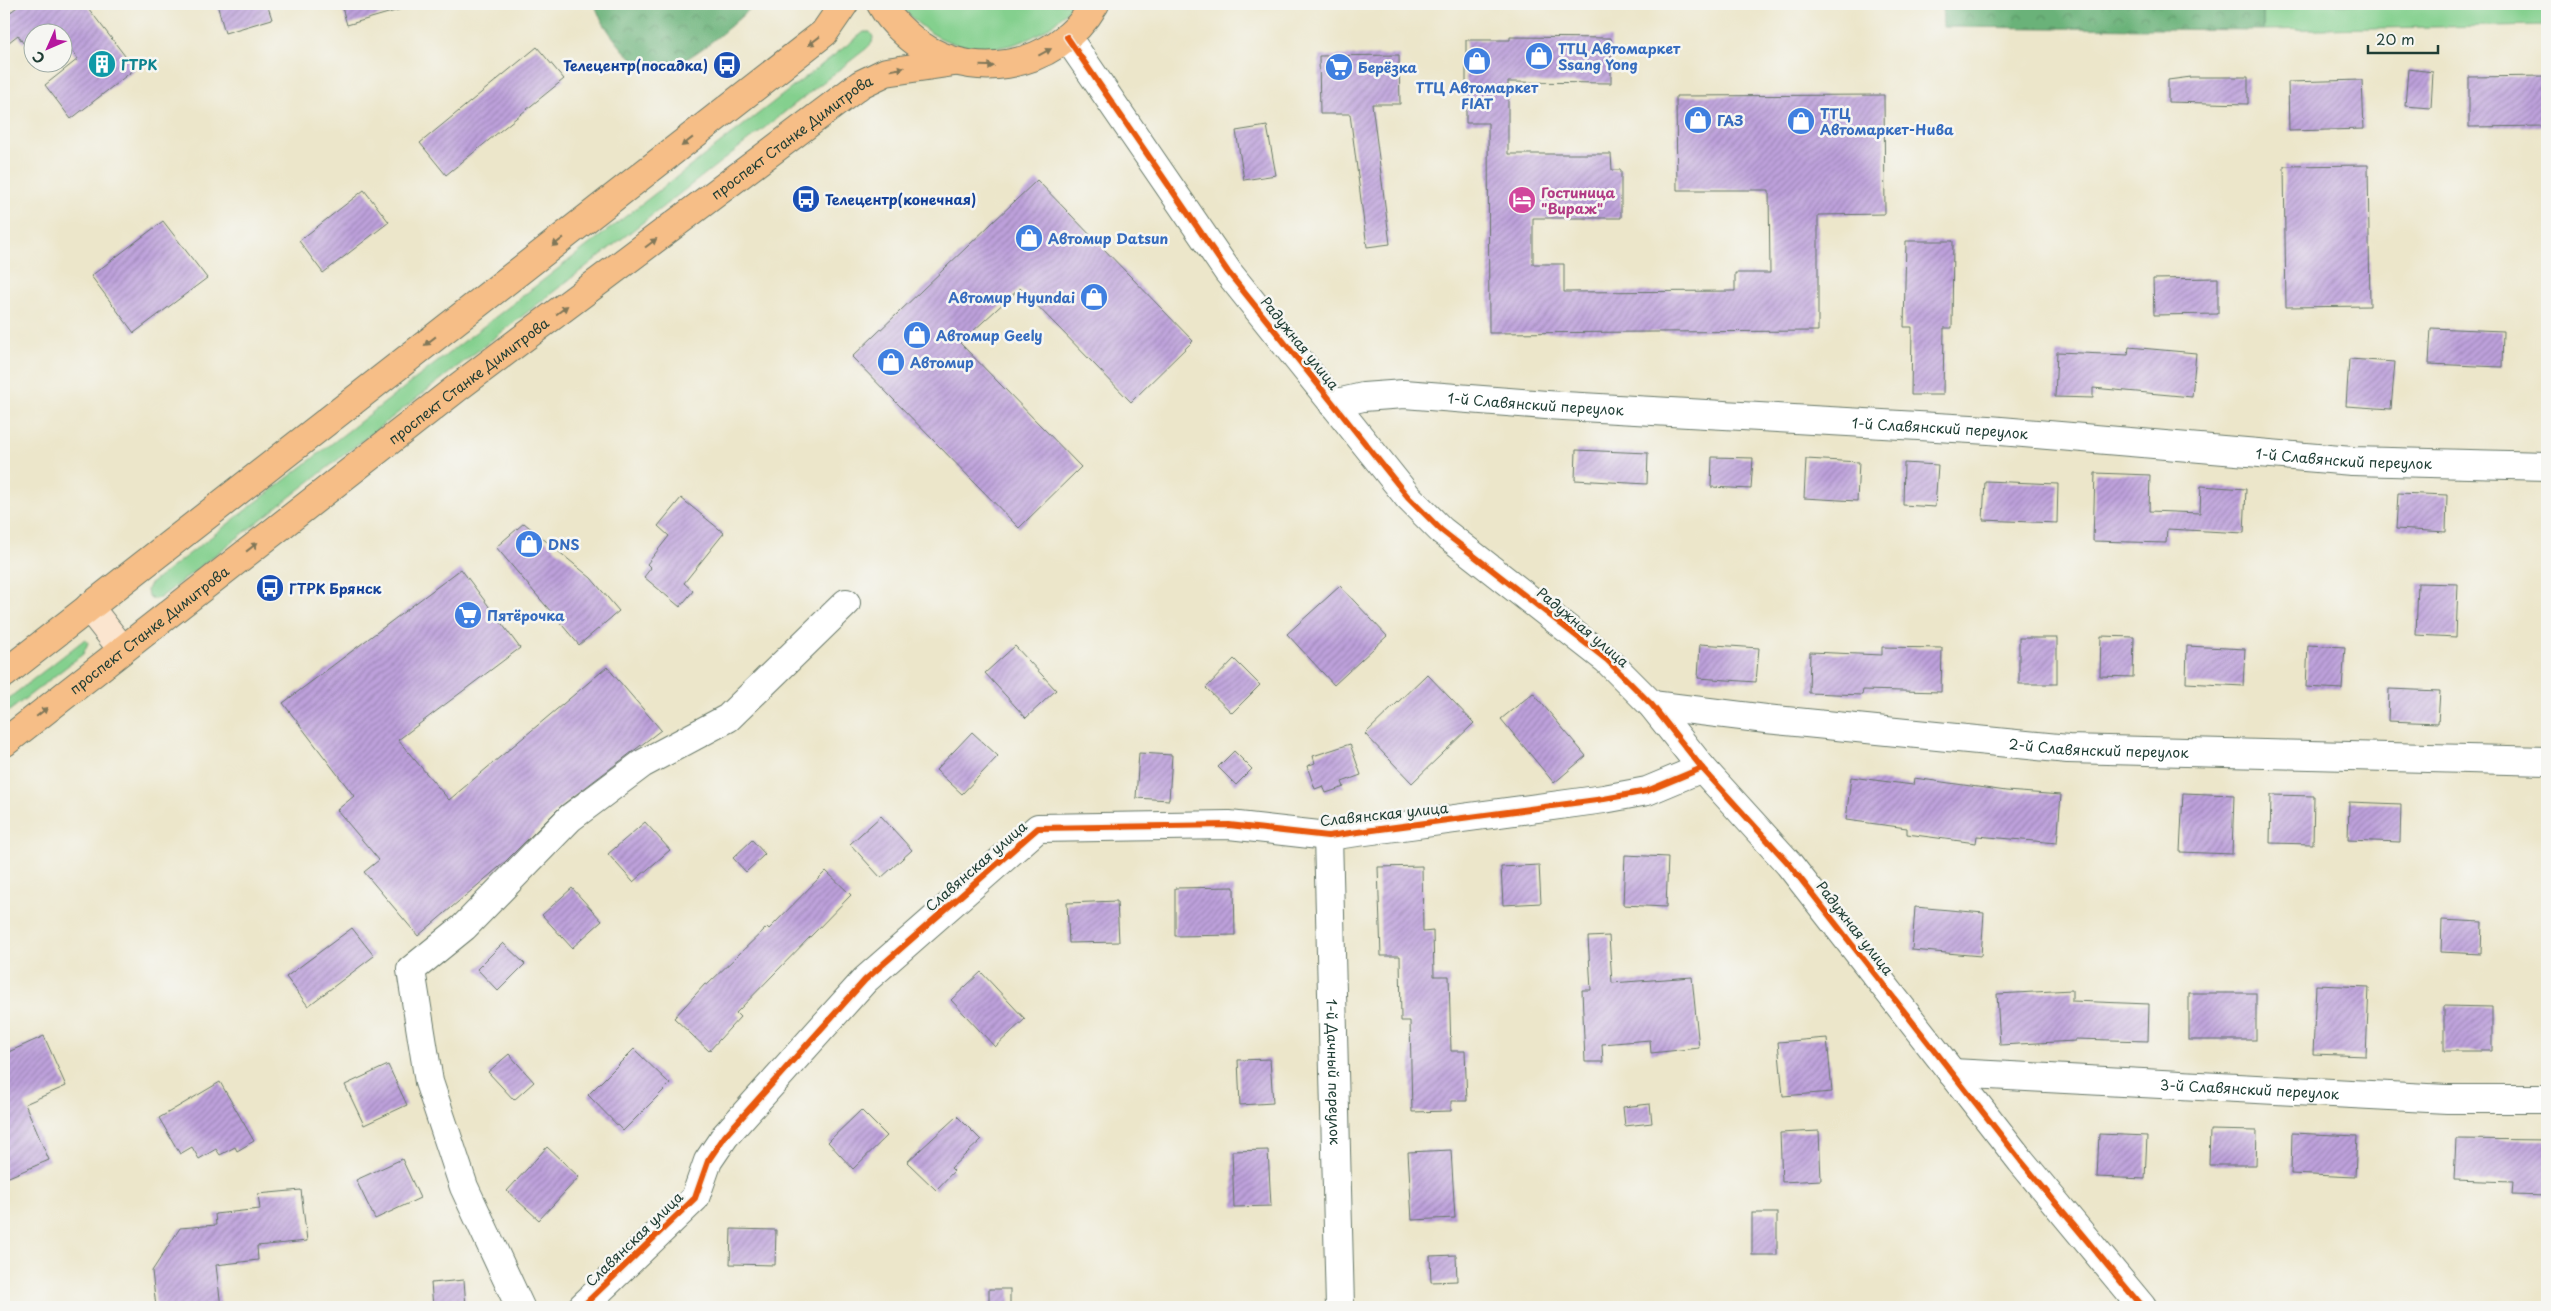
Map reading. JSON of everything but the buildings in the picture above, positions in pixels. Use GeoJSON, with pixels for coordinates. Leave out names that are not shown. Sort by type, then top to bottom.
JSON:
{"type":"FeatureCollection","features":[{"type":"Feature","properties":{"kind":"main road"},"geometry":{"type":"LineString","coordinates":[[4,674],[816,39],[831,25],[844,4]]}},
{"type":"Feature","properties":{"kind":"main road"},"geometry":{"type":"LineString","coordinates":[[881,4],[898,26],[914,42],[933,54],[954,62],[987,66],[1021,62],[1041,54],[1067,37],[1096,7]]}},
{"type":"Feature","properties":{"kind":"main road","name":"проспект Станке Димитрова"},"geometry":{"type":"LineString","coordinates":[[4,743],[457,388],[861,84],[886,72],[954,62]]}},
{"type":"Feature","properties":{"kind":"main road"},"geometry":{"type":"LineString","coordinates":[[88,607],[122,649]]}},
{"type":"Feature","properties":{"kind":"street","name":"Радужная улица"},"geometry":{"type":"LineString","coordinates":[[1067,37],[1228,272],[1408,497],[1441,530],[1608,660],[1652,705],[1702,768],[1789,864],[2021,1161],[2142,1307]]}},
{"type":"Feature","properties":{"kind":"street","name":"1-й Славянский переулок"},"geometry":{"type":"LineString","coordinates":[[1333,404],[1362,397],[1404,394],[1546,405],[1988,430],[2352,462],[2547,466]]}},
{"type":"Feature","properties":{"kind":"street"},"geometry":{"type":"LineString","coordinates":[[520,1307],[464,1187],[429,1082],[411,970],[464,928],[570,818],[642,764],[728,718],[846,603]]}},
{"type":"Feature","properties":{"kind":"street","name":"2-й Славянский переулок"},"geometry":{"type":"LineString","coordinates":[[1652,705],[1766,719],[2068,749],[2547,761]]}},
{"type":"Feature","properties":{"kind":"street","name":"Славянская улица"},"geometry":{"type":"LineString","coordinates":[[582,1307],[695,1198],[708,1161],[725,1136],[865,980],[1038,828],[1229,825],[1328,836],[1604,799],[1647,791],[1702,768]]}},
{"type":"Feature","properties":{"kind":"street","name":"1-й Дачный переулок"},"geometry":{"type":"LineString","coordinates":[[1328,836],[1340,1307]]}},
{"type":"Feature","properties":{"kind":"street","name":"3-й Славянский переулок"},"geometry":{"type":"LineString","coordinates":[[1952,1073],[2447,1099],[2547,1100]]}},
{"type":"Feature","properties":{"kind":"green space"},"geometry":{"type":"Polygon","coordinates":[[[595,4],[755,4],[723,33],[696,53],[670,67],[658,69],[642,65],[624,50],[605,26],[595,4]]]}},
{"type":"Feature","properties":{"kind":"green space"},"geometry":{"type":"Polygon","coordinates":[[[900,4],[1073,4],[1054,23],[1033,37],[1010,45],[986,48],[963,46],[940,38],[919,24],[900,4]]]}},
{"type":"Feature","properties":{"kind":"green space"},"geometry":{"type":"Polygon","coordinates":[[[1942,4],[2263,4],[2263,30],[1943,27],[1942,4]]]}},
{"type":"Feature","properties":{"kind":"green space"},"geometry":{"type":"Polygon","coordinates":[[[2263,4],[2547,4],[2547,25],[2263,30],[2263,4]]]}},
{"type":"Feature","properties":{"kind":"green space"},"geometry":{"type":"Polygon","coordinates":[[[864,32],[870,32],[873,37],[872,43],[867,48],[160,598],[153,599],[148,596],[147,590],[149,585],[864,32]]]}},
{"type":"Feature","properties":{"kind":"green space"},"geometry":{"type":"Polygon","coordinates":[[[85,639],[88,643],[83,654],[4,715],[4,702],[85,639]]]}},
{"type":"Feature","properties":{"kind":"cycle path"},"geometry":{"type":"LineString","coordinates":[[1067,37],[1228,272],[1408,497],[1441,530],[1607,660],[1652,705],[1702,768],[1789,864],[2021,1161],[2142,1307]]}},
{"type":"Feature","properties":{"kind":"cycle path"},"geometry":{"type":"LineString","coordinates":[[582,1307],[695,1198],[708,1161],[725,1136],[865,980],[1038,828],[1229,825],[1328,836],[1604,799],[1647,791],[1702,768]]}},
{"type":"Feature","properties":{"kind":"place","name":"ТТЦ Автомаркет Ssang Yong"},"geometry":{"type":"Point","coordinates":[1539,56]}},
{"type":"Feature","properties":{"kind":"place","name":"ТТЦ Автомаркет FIAT"},"geometry":{"type":"Point","coordinates":[1477,61]}},
{"type":"Feature","properties":{"kind":"place","name":"ГТРК"},"geometry":{"type":"Point","coordinates":[102,64]}},
{"type":"Feature","properties":{"kind":"place","name":"Телецентр(посадка)"},"geometry":{"type":"Point","coordinates":[727,65]}},
{"type":"Feature","properties":{"kind":"place","name":"Берёзка"},"geometry":{"type":"Point","coordinates":[1339,67]}},
{"type":"Feature","properties":{"kind":"place","name":"ГАЗ"},"geometry":{"type":"Point","coordinates":[1698,120]}},
{"type":"Feature","properties":{"kind":"place","name":"ТТЦ Автомаркет-Нива"},"geometry":{"type":"Point","coordinates":[1801,121]}},
{"type":"Feature","properties":{"kind":"place","name":"Телецентр(конечная)"},"geometry":{"type":"Point","coordinates":[806,199]}},
{"type":"Feature","properties":{"kind":"place","name":"Гостиница \"Вираж\""},"geometry":{"type":"Point","coordinates":[1522,200]}},
{"type":"Feature","properties":{"kind":"place","name":"Автомир Datsun"},"geometry":{"type":"Point","coordinates":[1029,238]}},
{"type":"Feature","properties":{"kind":"place","name":"Автомир Hyundai"},"geometry":{"type":"Point","coordinates":[1094,297]}},
{"type":"Feature","properties":{"kind":"place","name":"Автомир Geely"},"geometry":{"type":"Point","coordinates":[917,335]}},
{"type":"Feature","properties":{"kind":"place","name":"Автомир"},"geometry":{"type":"Point","coordinates":[891,362]}},
{"type":"Feature","properties":{"kind":"place","name":"DNS"},"geometry":{"type":"Point","coordinates":[529,544]}},
{"type":"Feature","properties":{"kind":"place","name":"ГТРК Брянск"},"geometry":{"type":"Point","coordinates":[270,588]}},
{"type":"Feature","properties":{"kind":"place","name":"Пятёрочка"},"geometry":{"type":"Point","coordinates":[468,615]}}]}
